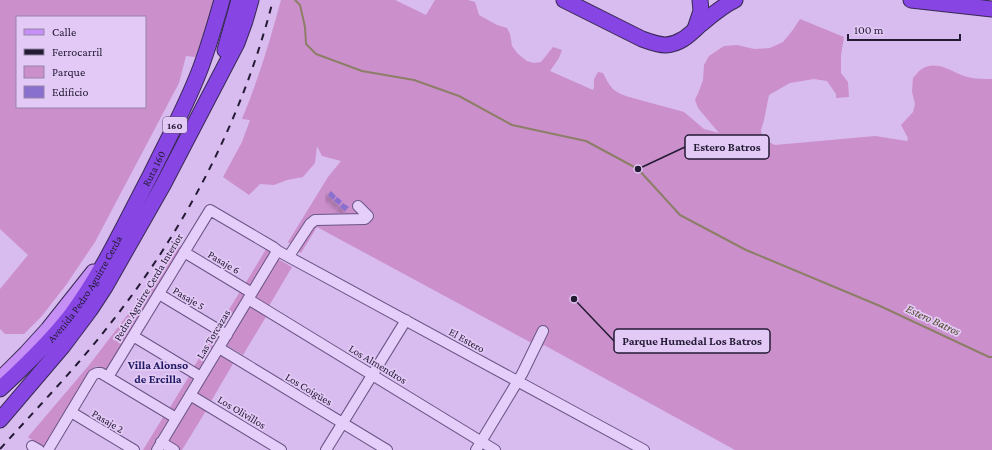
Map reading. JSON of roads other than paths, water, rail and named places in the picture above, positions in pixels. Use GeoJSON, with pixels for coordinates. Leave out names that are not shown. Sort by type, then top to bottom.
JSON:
{"type":"FeatureCollection","features":[{"type":"Feature","properties":{"kind":"highway","name":"Ruta 160"},"geometry":{"type":"LineString","coordinates":[[120,248],[188,98],[207,50],[222,0]]}},
{"type":"Feature","properties":{"kind":"highway","name":"Ruta 160"},"geometry":{"type":"LineString","coordinates":[[199,116],[224,55],[239,0]]}},
{"type":"Feature","properties":{"kind":"highway","name":"Ruta 160"},"geometry":{"type":"LineString","coordinates":[[120,248],[174,164],[237,43],[245,21],[250,0]]}},
{"type":"Feature","properties":{"kind":"highway"},"geometry":{"type":"LineString","coordinates":[[564,0],[642,39],[656,44],[666,45],[687,38],[723,6],[735,0]]}},
{"type":"Feature","properties":{"kind":"highway"},"geometry":{"type":"LineString","coordinates":[[696,29],[701,11],[700,0]]}},
{"type":"Feature","properties":{"kind":"highway"},"geometry":{"type":"LineString","coordinates":[[911,0],[992,9]]}},
{"type":"Feature","properties":{"kind":"highway","name":"Avenida Pedro Aguirre Cerda"},"geometry":{"type":"LineString","coordinates":[[0,420],[63,346],[97,300],[120,248]]}},
{"type":"Feature","properties":{"kind":"highway","name":"Avenida Pedro Aguirre Cerda"},"geometry":{"type":"LineString","coordinates":[[0,389],[46,345],[71,314],[94,280],[120,248]]}},
{"type":"Feature","properties":{"kind":"main road","name":"Avenida Pedro Aguirre Cerda"},"geometry":{"type":"LineString","coordinates":[[0,378],[26,352],[120,248]]}},
{"type":"Feature","properties":{"kind":"street"},"geometry":{"type":"LineString","coordinates":[[289,256],[310,224],[315,220],[365,219],[368,216],[358,206]]}},
{"type":"Feature","properties":{"kind":"street","name":"El Estero"},"geometry":{"type":"LineString","coordinates":[[210,210],[278,251],[644,450]]}},
{"type":"Feature","properties":{"kind":"street","name":"Pedro Aguirre Cerda Interior"},"geometry":{"type":"LineString","coordinates":[[108,377],[210,210]]}},
{"type":"Feature","properties":{"kind":"street","name":"Las Torcazas"},"geometry":{"type":"LineString","coordinates":[[159,446],[278,251]]}},
{"type":"Feature","properties":{"kind":"street","name":"Pasaje 6"},"geometry":{"type":"LineString","coordinates":[[184,252],[250,296]]}},
{"type":"Feature","properties":{"kind":"street","name":"Pasaje 5"},"geometry":{"type":"LineString","coordinates":[[159,294],[227,335]]}},
{"type":"Feature","properties":{"kind":"street","name":"Los Almendros"},"geometry":{"type":"LineString","coordinates":[[250,296],[478,446],[495,450]]}},
{"type":"Feature","properties":{"kind":"street"},"geometry":{"type":"LineString","coordinates":[[326,450],[406,320]]}},
{"type":"Feature","properties":{"kind":"street"},"geometry":{"type":"LineString","coordinates":[[478,446],[518,382],[543,331]]}},
{"type":"Feature","properties":{"kind":"street"},"geometry":{"type":"LineString","coordinates":[[133,336],[201,376]]}},
{"type":"Feature","properties":{"kind":"street","name":"Los Coigües"},"geometry":{"type":"LineString","coordinates":[[219,348],[386,450]]}},
{"type":"Feature","properties":{"kind":"street"},"geometry":{"type":"LineString","coordinates":[[48,450],[93,375],[97,372],[108,377],[176,418]]}},
{"type":"Feature","properties":{"kind":"street"},"geometry":{"type":"LineString","coordinates":[[0,408],[38,376]]}},
{"type":"Feature","properties":{"kind":"street","name":"Los Olivillos"},"geometry":{"type":"LineString","coordinates":[[190,394],[281,450]]}},
{"type":"Feature","properties":{"kind":"street","name":"Pasaje 2"},"geometry":{"type":"LineString","coordinates":[[71,412],[134,450]]}},
{"type":"Feature","properties":{"kind":"street"},"geometry":{"type":"LineString","coordinates":[[159,446],[174,450]]}},
{"type":"Feature","properties":{"kind":"waterway","name":"Estero Batros"},"geometry":{"type":"LineString","coordinates":[[295,0],[300,5],[305,27],[306,44],[316,54],[362,71],[414,80],[459,96],[512,125],[586,141],[638,169],[680,215],[746,250],[880,306],[989,357],[992,357]]}},
{"type":"Feature","properties":{"kind":"railway"},"geometry":{"type":"LineString","coordinates":[[0,449],[70,372],[110,324],[138,287],[187,210],[209,170],[246,87],[273,0]]}},
{"type":"Feature","properties":{"kind":"place","name":"Estero Batros"},"geometry":{"type":"Point","coordinates":[638,169]}},
{"type":"Feature","properties":{"kind":"place","name":"Parque Humedal Los Batros"},"geometry":{"type":"Point","coordinates":[574,299]}},
{"type":"Feature","properties":{"kind":"district","name":"Villa Alonso de Ercilla"},"geometry":{"type":"Point","coordinates":[158,372]}}]}
